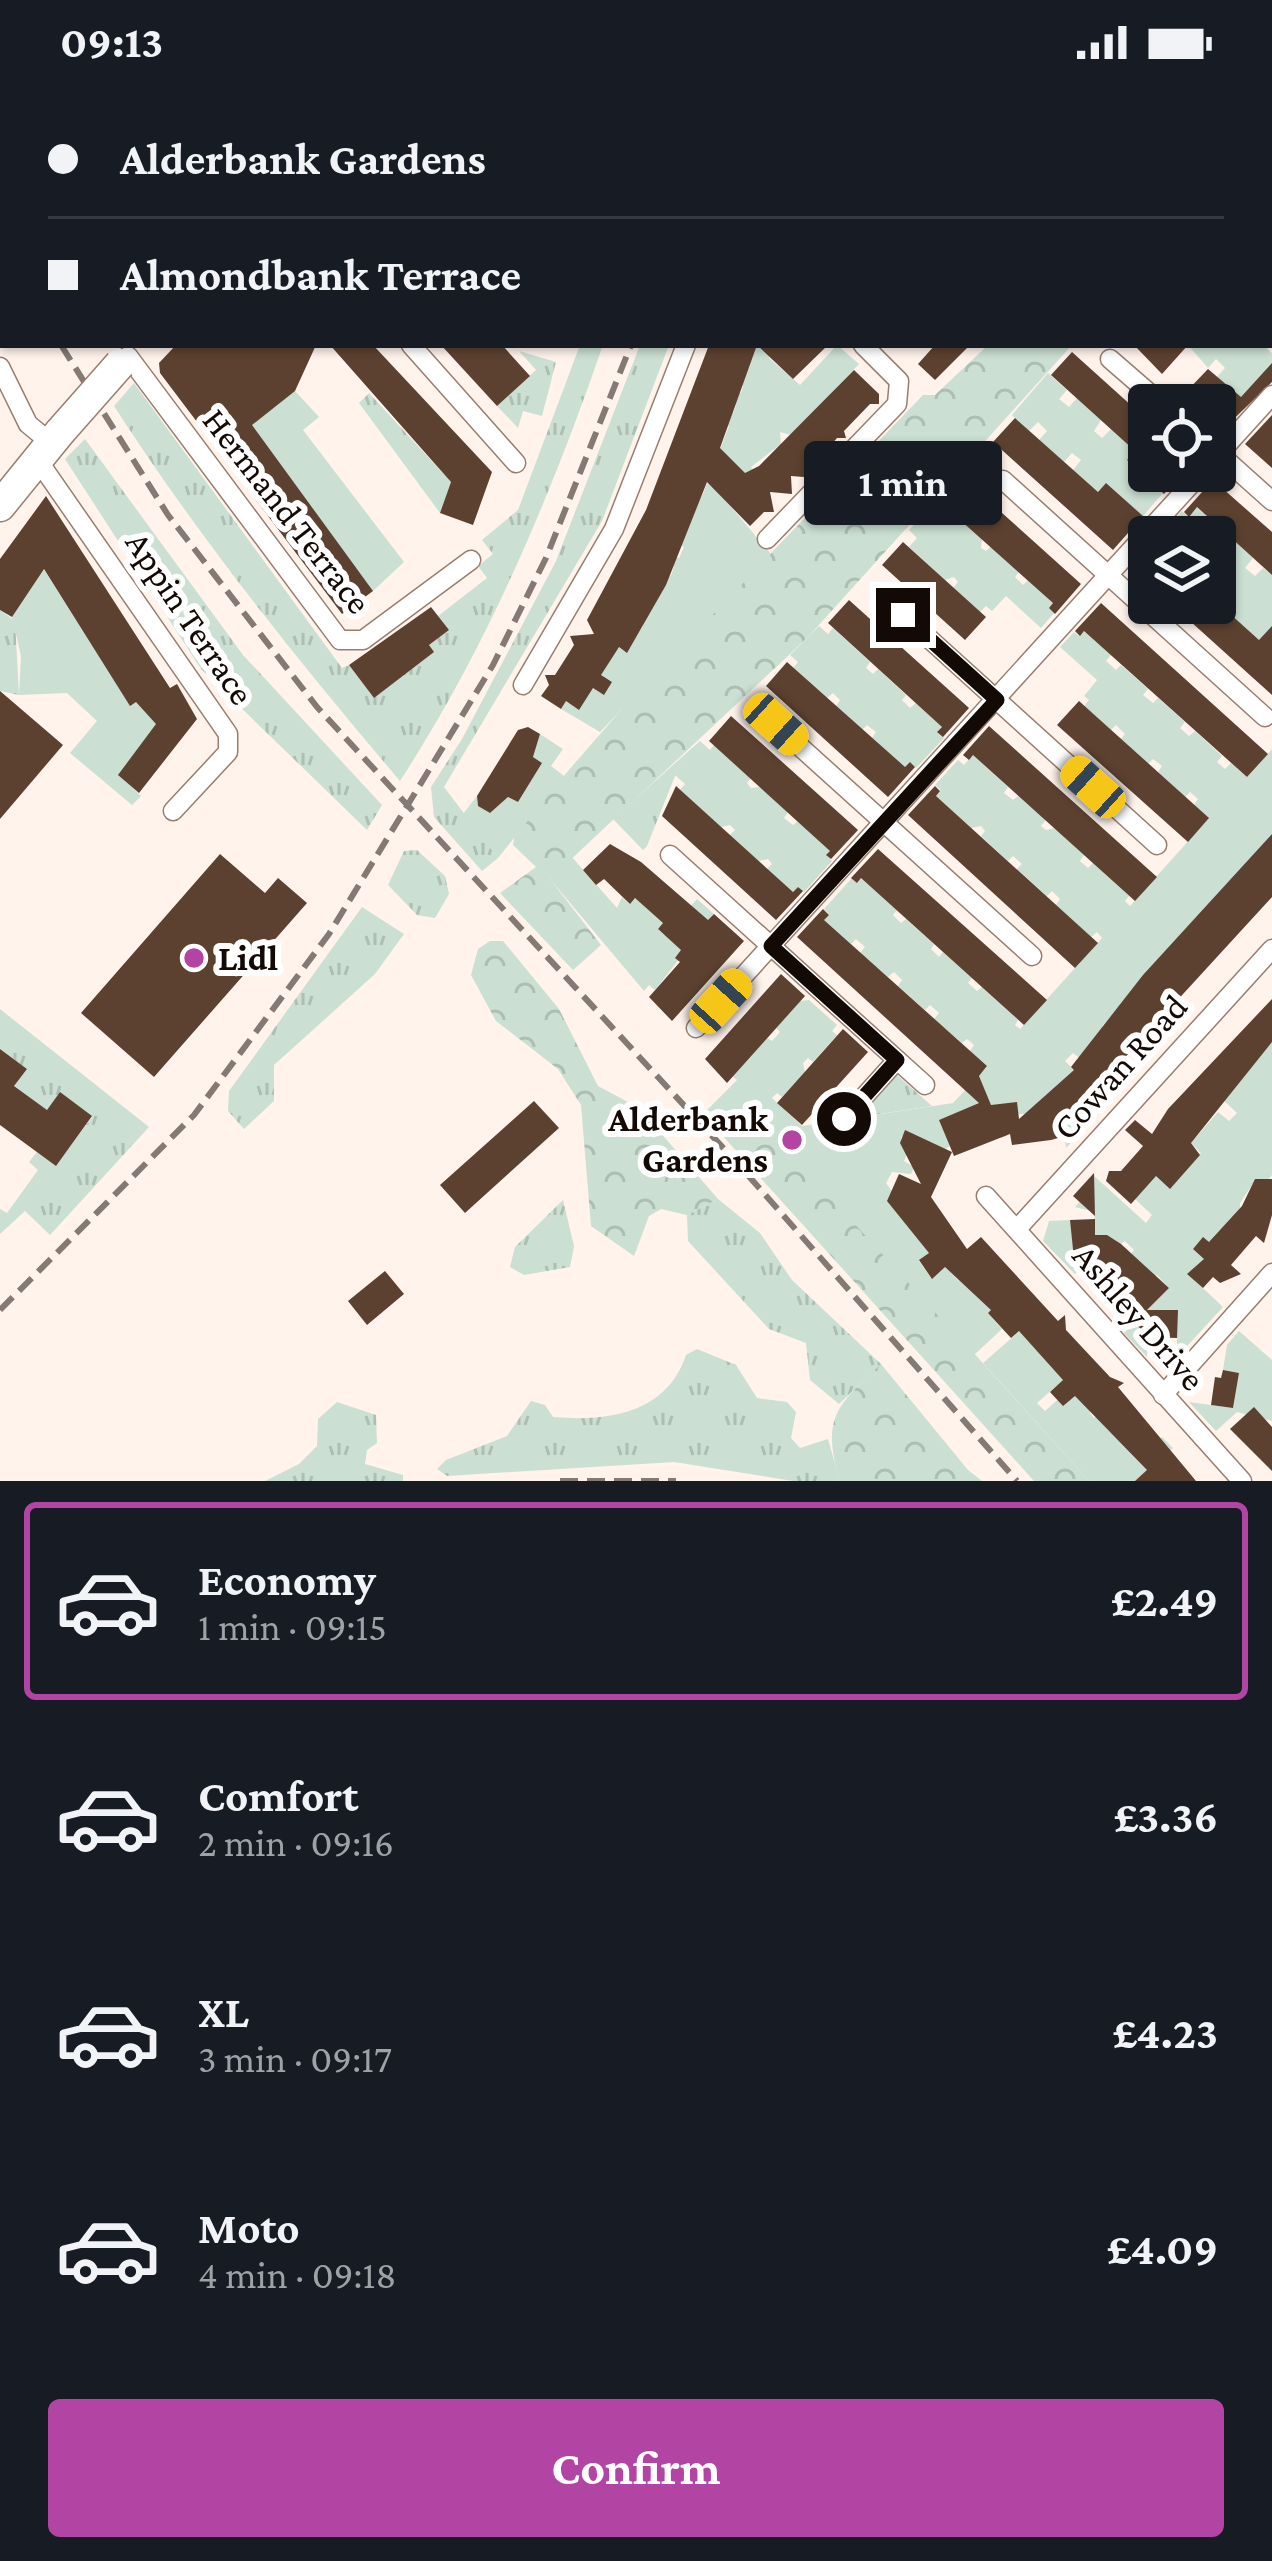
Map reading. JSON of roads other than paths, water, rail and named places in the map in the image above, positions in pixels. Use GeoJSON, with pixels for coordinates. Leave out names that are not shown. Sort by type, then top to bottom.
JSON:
{"type":"FeatureCollection","features":[{"type":"Feature","properties":{"kind":"main road"},"geometry":{"type":"LineString","coordinates":[[0,506],[129,355]]}},
{"type":"Feature","properties":{"kind":"street"},"geometry":{"type":"LineString","coordinates":[[414,348],[516,463]]}},
{"type":"Feature","properties":{"kind":"street"},"geometry":{"type":"LineString","coordinates":[[523,685],[614,529],[685,348]]}},
{"type":"Feature","properties":{"kind":"street"},"geometry":{"type":"LineString","coordinates":[[767,538],[892,412],[901,394],[896,377],[866,348]]}},
{"type":"Feature","properties":{"kind":"street","name":"Hermand Terrace"},"geometry":{"type":"LineString","coordinates":[[129,355],[340,640],[363,640],[471,560]]}},
{"type":"Feature","properties":{"kind":"street"},"geometry":{"type":"LineString","coordinates":[[1110,359],[1139,384]]}},
{"type":"Feature","properties":{"kind":"street","name":"Appin Terrace"},"geometry":{"type":"LineString","coordinates":[[0,367],[28,424],[49,445],[228,734],[228,752],[173,811]]}},
{"type":"Feature","properties":{"kind":"street"},"geometry":{"type":"LineString","coordinates":[[1236,433],[1272,395]]}},
{"type":"Feature","properties":{"kind":"street"},"geometry":{"type":"LineString","coordinates":[[1236,471],[1272,501]]}},
{"type":"Feature","properties":{"kind":"street"},"geometry":{"type":"LineString","coordinates":[[1003,481],[1265,717]]}},
{"type":"Feature","properties":{"kind":"street"},"geometry":{"type":"LineString","coordinates":[[696,1028],[1184,492]]}},
{"type":"Feature","properties":{"kind":"street"},"geometry":{"type":"LineString","coordinates":[[903,615],[1157,845]]}},
{"type":"Feature","properties":{"kind":"street"},"geometry":{"type":"LineString","coordinates":[[776,724],[1032,956]]}},
{"type":"Feature","properties":{"kind":"street"},"geometry":{"type":"LineString","coordinates":[[670,855],[925,1085]]}},
{"type":"Feature","properties":{"kind":"street","name":"Cowan Road"},"geometry":{"type":"LineString","coordinates":[[1017,1228],[1272,949]]}},
{"type":"Feature","properties":{"kind":"street"},"geometry":{"type":"LineString","coordinates":[[844,1119],[897,1060]]}},
{"type":"Feature","properties":{"kind":"street","name":"Ashley Drive"},"geometry":{"type":"LineString","coordinates":[[986,1196],[1242,1481]]}},
{"type":"Feature","properties":{"kind":"street"},"geometry":{"type":"LineString","coordinates":[[1163,1395],[1272,1273]]}},
{"type":"Feature","properties":{"kind":"railway"},"geometry":{"type":"LineString","coordinates":[[63,348],[168,515],[317,707],[738,1164],[1017,1481]]}},
{"type":"Feature","properties":{"kind":"railway"},"geometry":{"type":"LineString","coordinates":[[0,1310],[194,1115],[329,934],[493,665],[546,558],[630,348]]}},
{"type":"Feature","properties":{"kind":"railway"},"geometry":{"type":"LineString","coordinates":[[560,1481],[676,1481]]}},
{"type":"Feature","properties":{"kind":"place","name":"Lidl"},"geometry":{"type":"Point","coordinates":[194,958]}},
{"type":"Feature","properties":{"kind":"place","name":"Alderbank Gardens"},"geometry":{"type":"Point","coordinates":[792,1140]}}]}
